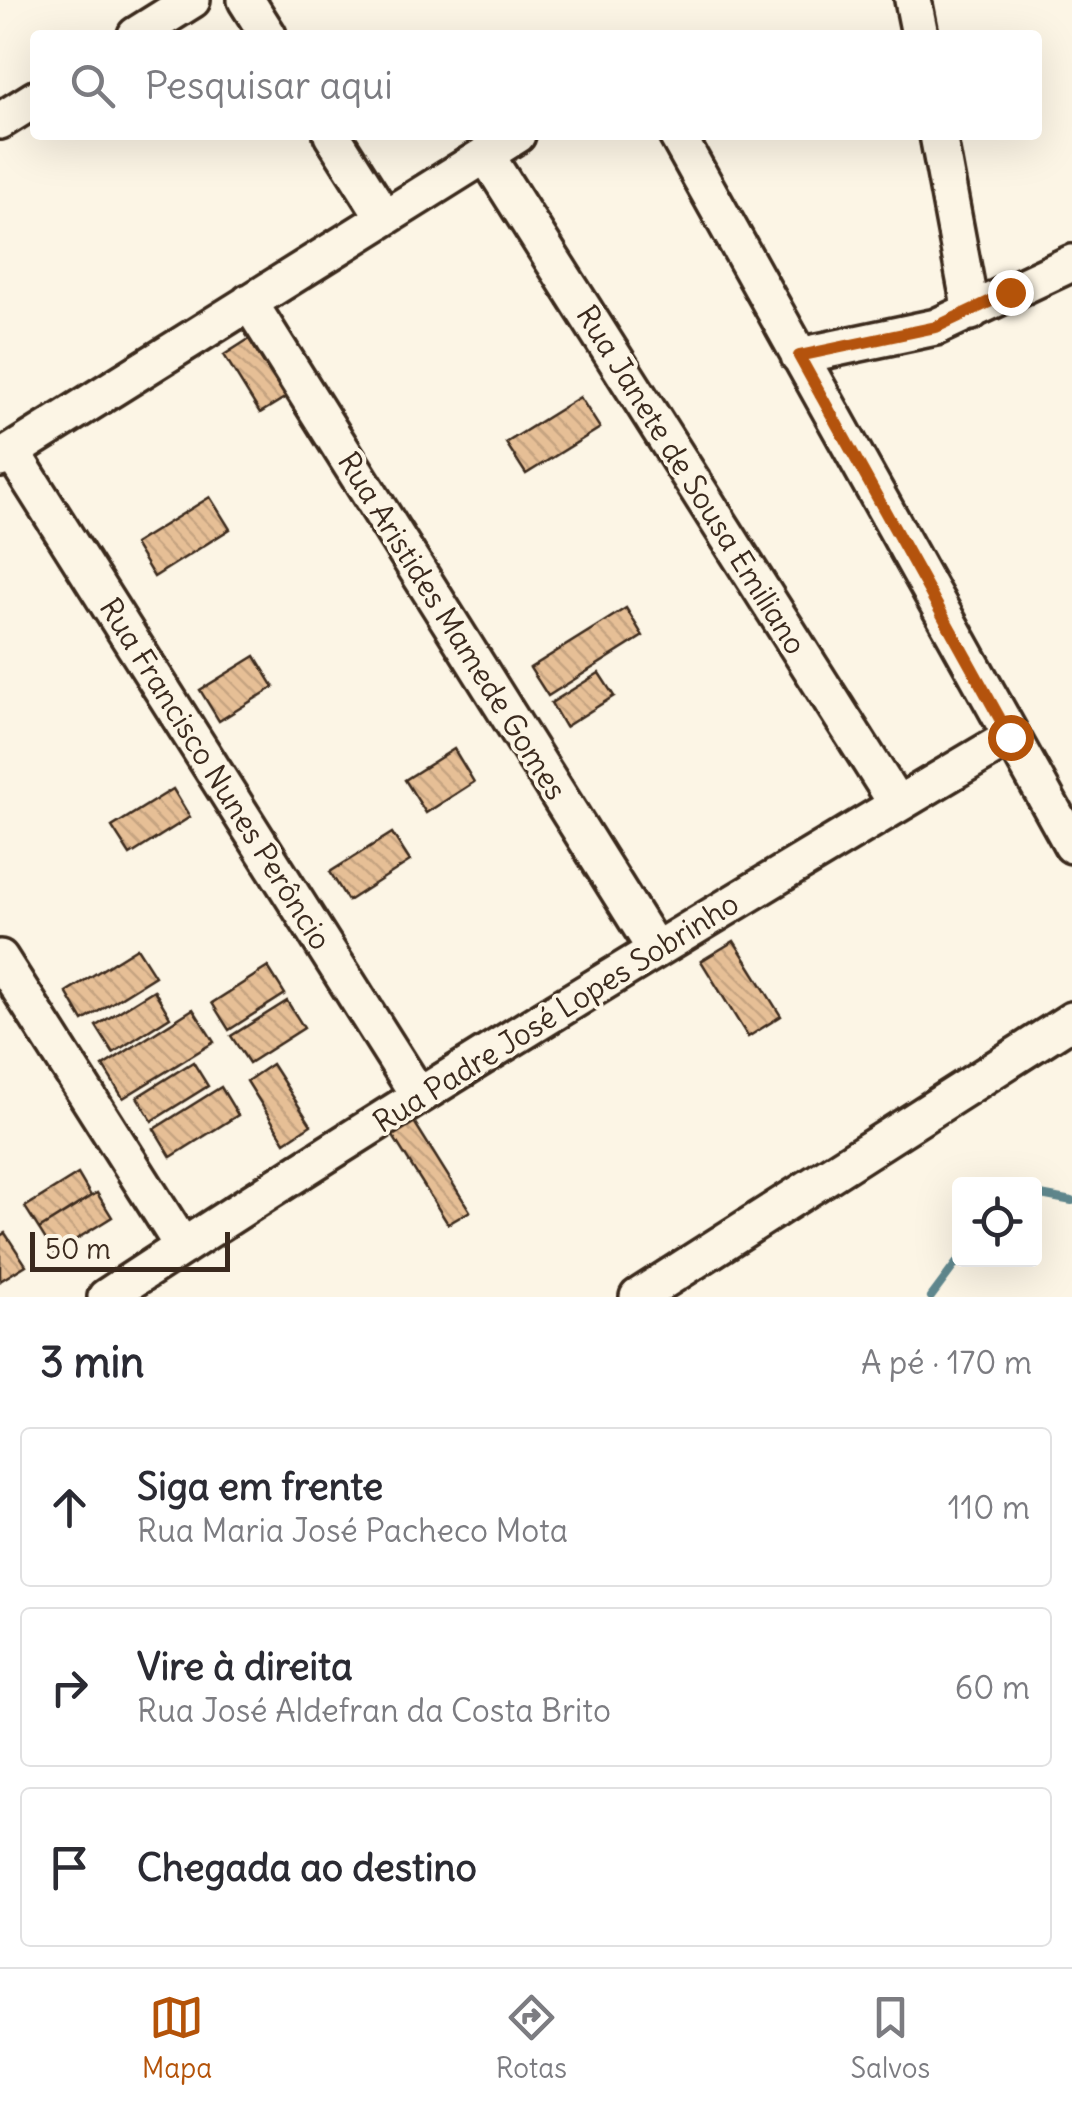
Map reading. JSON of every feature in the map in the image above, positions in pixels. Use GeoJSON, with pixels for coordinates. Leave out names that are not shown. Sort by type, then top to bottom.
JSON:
{"type":"FeatureCollection","features":[{"type":"Feature","properties":{"kind":"street"},"geometry":{"type":"LineString","coordinates":[[144,30],[192,0]]}},
{"type":"Feature","properties":{"kind":"street"},"geometry":{"type":"LineString","coordinates":[[246,0],[265,30]]}},
{"type":"Feature","properties":{"kind":"street"},"geometry":{"type":"LineString","coordinates":[[0,122],[30,102]]}},
{"type":"Feature","properties":{"kind":"street"},"geometry":{"type":"LineString","coordinates":[[335,140],[384,217]]}},
{"type":"Feature","properties":{"kind":"street"},"geometry":{"type":"LineString","coordinates":[[6,455],[509,140]]}},
{"type":"Feature","properties":{"kind":"street"},"geometry":{"type":"LineString","coordinates":[[680,140],[1072,845]]}},
{"type":"Feature","properties":{"kind":"street"},"geometry":{"type":"LineString","coordinates":[[939,140],[971,312]]}},
{"type":"Feature","properties":{"kind":"street","name":"Rua Janete de Sousa Emiliano"},"geometry":{"type":"LineString","coordinates":[[486,155],[897,804]]}},
{"type":"Feature","properties":{"kind":"street"},"geometry":{"type":"LineString","coordinates":[[799,356],[936,327],[1072,263]]}},
{"type":"Feature","properties":{"kind":"street","name":"Rua Aristides Mamede Gomes"},"geometry":{"type":"LineString","coordinates":[[250,302],[655,950]]}},
{"type":"Feature","properties":{"kind":"street","name":"Rua Francisco Nunes Perôncio"},"geometry":{"type":"LineString","coordinates":[[6,455],[418,1096]]}},
{"type":"Feature","properties":{"kind":"street","name":"Rua Padre José Lopes Sobrinho"},"geometry":{"type":"LineString","coordinates":[[106,1297],[418,1096],[1010,737]]}},
{"type":"Feature","properties":{"kind":"street"},"geometry":{"type":"LineString","coordinates":[[0,958],[183,1246]]}},
{"type":"Feature","properties":{"kind":"street"},"geometry":{"type":"LineString","coordinates":[[638,1297],[1072,1020]]}},
{"type":"Feature","properties":{"kind":"building"},"geometry":{"type":"Polygon","coordinates":[[[249,339],[286,397],[260,413],[224,355],[249,339]]]}},
{"type":"Feature","properties":{"kind":"building"},"geometry":{"type":"Polygon","coordinates":[[[580,397],[600,428],[526,474],[506,443],[580,397]]]}},
{"type":"Feature","properties":{"kind":"building"},"geometry":{"type":"Polygon","coordinates":[[[210,497],[230,529],[154,577],[134,544],[210,497]]]}},
{"type":"Feature","properties":{"kind":"building"},"geometry":{"type":"Polygon","coordinates":[[[626,608],[643,636],[548,696],[530,668],[626,608]]]}},
{"type":"Feature","properties":{"kind":"building"},"geometry":{"type":"Polygon","coordinates":[[[255,656],[274,687],[219,721],[200,690],[255,656]]]}},
{"type":"Feature","properties":{"kind":"building"},"geometry":{"type":"Polygon","coordinates":[[[599,673],[614,696],[565,727],[551,703],[599,673]]]}},
{"type":"Feature","properties":{"kind":"building"},"geometry":{"type":"Polygon","coordinates":[[[454,749],[474,782],[426,813],[405,780],[454,749]]]}},
{"type":"Feature","properties":{"kind":"building"},"geometry":{"type":"Polygon","coordinates":[[[173,789],[190,817],[130,855],[112,827],[173,789]]]}},
{"type":"Feature","properties":{"kind":"building"},"geometry":{"type":"Polygon","coordinates":[[[392,833],[410,861],[348,901],[330,872],[392,833]]]}},
{"type":"Feature","properties":{"kind":"building"},"geometry":{"type":"Polygon","coordinates":[[[734,941],[781,1016],[748,1037],[701,961],[734,941]]]}},
{"type":"Feature","properties":{"kind":"building"},"geometry":{"type":"Polygon","coordinates":[[[137,948],[155,976],[83,1021],[66,992],[137,948]]]}},
{"type":"Feature","properties":{"kind":"building"},"geometry":{"type":"Polygon","coordinates":[[[268,967],[285,994],[229,1030],[212,1003],[268,967]]]}},
{"type":"Feature","properties":{"kind":"building"},"geometry":{"type":"Polygon","coordinates":[[[154,990],[170,1017],[113,1053],[96,1026],[154,990]]]}},
{"type":"Feature","properties":{"kind":"building"},"geometry":{"type":"Polygon","coordinates":[[[287,1001],[304,1028],[249,1063],[231,1036],[287,1001]]]}},
{"type":"Feature","properties":{"kind":"building"},"geometry":{"type":"Polygon","coordinates":[[[193,1009],[214,1042],[123,1098],[103,1066],[193,1009]]]}},
{"type":"Feature","properties":{"kind":"building"},"geometry":{"type":"Polygon","coordinates":[[[193,1062],[208,1086],[152,1121],[137,1097],[193,1062]]]}},
{"type":"Feature","properties":{"kind":"building"},"geometry":{"type":"Polygon","coordinates":[[[272,1064],[311,1125],[285,1142],[247,1081],[272,1064]]]}},
{"type":"Feature","properties":{"kind":"building"},"geometry":{"type":"Polygon","coordinates":[[[221,1087],[238,1115],[171,1157],[154,1129],[221,1087]]]}},
{"type":"Feature","properties":{"kind":"building"},"geometry":{"type":"Polygon","coordinates":[[[413,1120],[470,1211],[448,1224],[391,1133],[413,1120]]]}},
{"type":"Feature","properties":{"kind":"building"},"geometry":{"type":"Polygon","coordinates":[[[78,1174],[91,1196],[39,1229],[25,1207],[78,1174]]]}},
{"type":"Feature","properties":{"kind":"building"},"geometry":{"type":"Polygon","coordinates":[[[97,1193],[112,1217],[54,1253],[39,1229],[97,1193]]]}},
{"type":"Feature","properties":{"kind":"building"},"geometry":{"type":"Polygon","coordinates":[[[5,1233],[26,1265],[0,1281],[0,1236],[5,1233]]]}},
{"type":"Feature","properties":{"kind":"waterway"},"geometry":{"type":"LineString","coordinates":[[1042,1195],[1072,1201]]}},
{"type":"Feature","properties":{"kind":"waterway"},"geometry":{"type":"LineString","coordinates":[[931,1297],[953,1267]]}},
{"type":"Feature","properties":{"kind":"route"},"geometry":{"type":"LineString","coordinates":[[1010,292],[936,327],[799,356],[1010,737]]}}]}
